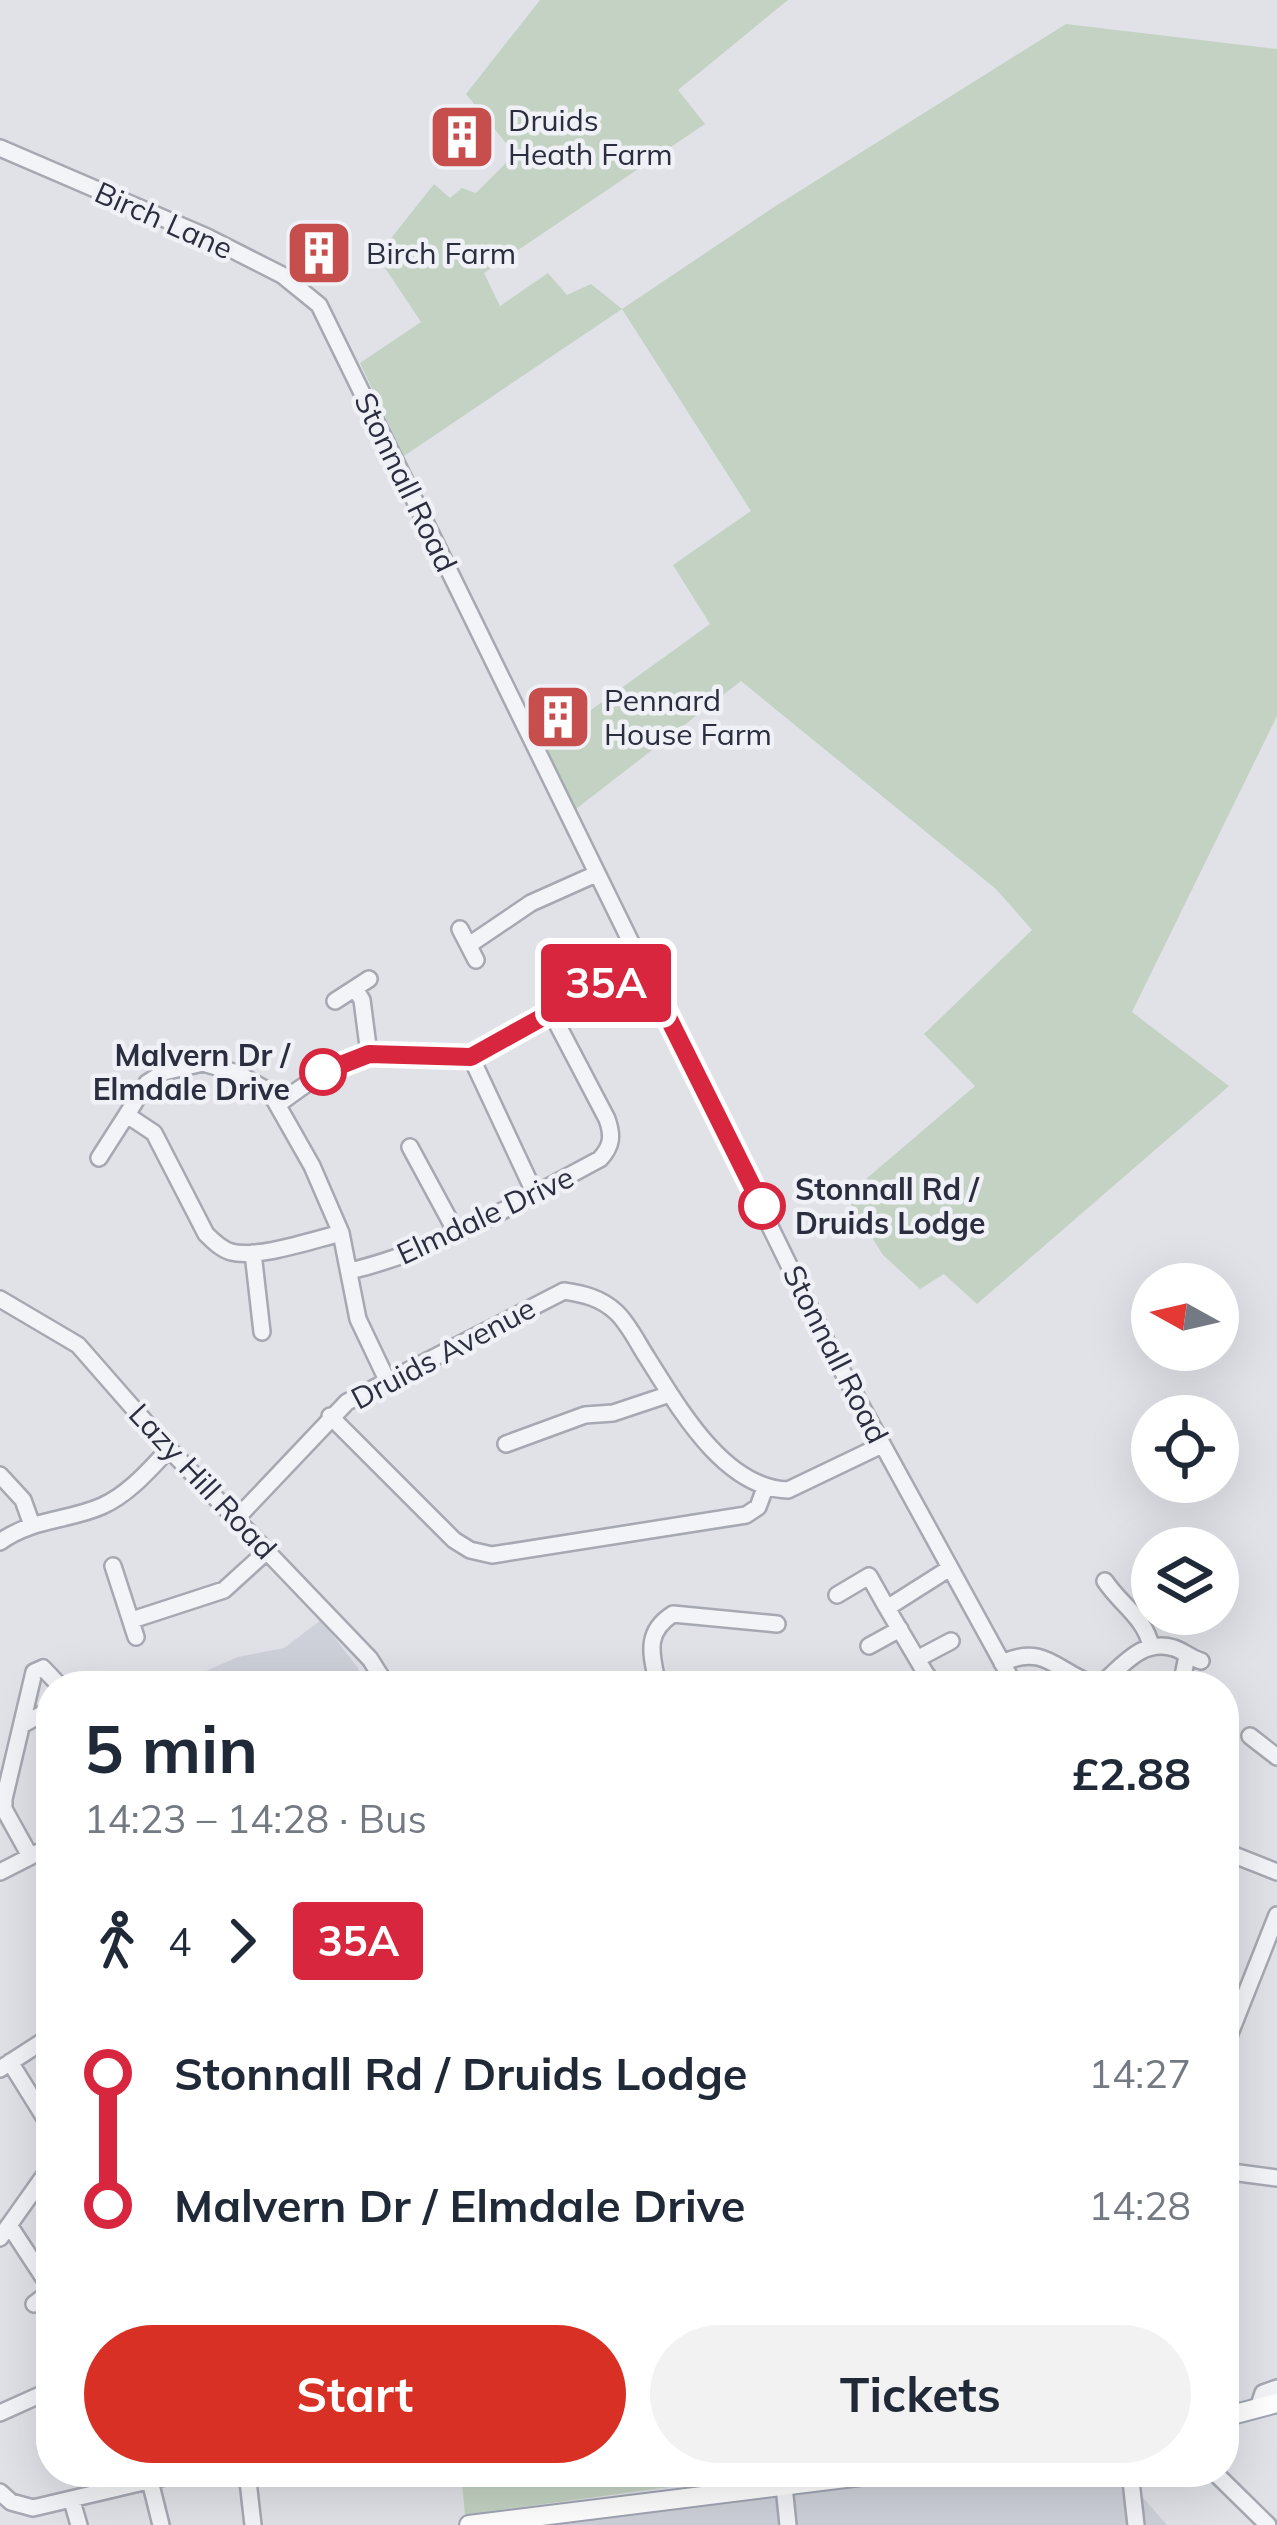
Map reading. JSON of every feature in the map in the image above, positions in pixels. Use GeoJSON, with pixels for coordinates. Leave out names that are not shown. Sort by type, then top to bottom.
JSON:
{"type":"FeatureCollection","features":[{"type":"Feature","properties":{"kind":"main road"},"geometry":{"type":"LineString","coordinates":[[1239,2413],[1272,2404]]}},
{"type":"Feature","properties":{"kind":"main road"},"geometry":{"type":"LineString","coordinates":[[469,2525],[776,2487]]}},
{"type":"Feature","properties":{"kind":"street","name":"Birch Lane"},"geometry":{"type":"LineString","coordinates":[[0,148],[207,237],[282,275],[320,304]]}},
{"type":"Feature","properties":{"kind":"street","name":"Stonnall Road"},"geometry":{"type":"LineString","coordinates":[[320,304],[829,1347],[1007,1671]]}},
{"type":"Feature","properties":{"kind":"street"},"geometry":{"type":"LineString","coordinates":[[460,929],[473,952],[531,903],[596,874]]}},
{"type":"Feature","properties":{"kind":"street"},"geometry":{"type":"LineString","coordinates":[[280,1103],[336,1064],[369,1054],[471,1057],[643,967]]}},
{"type":"Feature","properties":{"kind":"street"},"geometry":{"type":"LineString","coordinates":[[335,1001],[363,984],[369,1054]]}},
{"type":"Feature","properties":{"kind":"street","name":"Elmdale Drive"},"geometry":{"type":"LineString","coordinates":[[350,1270],[388,1262],[600,1160],[611,1143],[607,1119],[553,1013]]}},
{"type":"Feature","properties":{"kind":"street"},"geometry":{"type":"LineString","coordinates":[[471,1057],[536,1194]]}},
{"type":"Feature","properties":{"kind":"street"},"geometry":{"type":"LineString","coordinates":[[99,1158],[147,1084],[184,1064],[202,1063],[258,1083],[280,1103],[341,1234],[350,1294],[387,1380]]}},
{"type":"Feature","properties":{"kind":"street"},"geometry":{"type":"LineString","coordinates":[[127,1114],[154,1133],[206,1234],[232,1252],[341,1234]]}},
{"type":"Feature","properties":{"kind":"street"},"geometry":{"type":"LineString","coordinates":[[417,1150],[455,1232]]}},
{"type":"Feature","properties":{"kind":"street"},"geometry":{"type":"LineString","coordinates":[[253,1252],[262,1332]]}},
{"type":"Feature","properties":{"kind":"street","name":"Druids Avenue"},"geometry":{"type":"LineString","coordinates":[[237,1518],[347,1402],[564,1291],[602,1300],[620,1314],[670,1394],[732,1468],[764,1487]]}},
{"type":"Feature","properties":{"kind":"street","name":"Lazy Hill Road"},"geometry":{"type":"LineString","coordinates":[[0,1299],[78,1345],[378,1671]]}},
{"type":"Feature","properties":{"kind":"street"},"geometry":{"type":"LineString","coordinates":[[506,1444],[585,1415],[613,1413],[670,1394]]}},
{"type":"Feature","properties":{"kind":"street"},"geometry":{"type":"LineString","coordinates":[[330,1416],[454,1540],[493,1555],[746,1515],[758,1508],[764,1487],[788,1490],[882,1445]]}},
{"type":"Feature","properties":{"kind":"street"},"geometry":{"type":"LineString","coordinates":[[0,1542],[32,1525],[99,1508],[144,1476],[169,1449]]}},
{"type":"Feature","properties":{"kind":"street"},"geometry":{"type":"LineString","coordinates":[[0,1475],[23,1500],[32,1525]]}},
{"type":"Feature","properties":{"kind":"street"},"geometry":{"type":"LineString","coordinates":[[113,1566],[134,1629],[224,1589],[268,1550]]}},
{"type":"Feature","properties":{"kind":"street"},"geometry":{"type":"LineString","coordinates":[[887,1607],[950,1568]]}},
{"type":"Feature","properties":{"kind":"street"},"geometry":{"type":"LineString","coordinates":[[837,1594],[869,1576],[924,1671]]}},
{"type":"Feature","properties":{"kind":"street"},"geometry":{"type":"LineString","coordinates":[[1106,1580],[1109,1600],[1148,1630],[1151,1646]]}},
{"type":"Feature","properties":{"kind":"street"},"geometry":{"type":"LineString","coordinates":[[655,1671],[650,1641],[658,1623],[673,1614],[755,1616],[777,1624]]}},
{"type":"Feature","properties":{"kind":"street"},"geometry":{"type":"LineString","coordinates":[[868,1646],[900,1629]]}},
{"type":"Feature","properties":{"kind":"street"},"geometry":{"type":"LineString","coordinates":[[917,1659],[951,1641]]}},
{"type":"Feature","properties":{"kind":"street"},"geometry":{"type":"LineString","coordinates":[[1115,1671],[1151,1646],[1178,1649],[1194,1659],[1188,1671]]}},
{"type":"Feature","properties":{"kind":"street"},"geometry":{"type":"LineString","coordinates":[[1002,1663],[1018,1655],[1038,1654],[1064,1671]]}},
{"type":"Feature","properties":{"kind":"street"},"geometry":{"type":"LineString","coordinates":[[30,1856],[3,1805],[36,1671]]}},
{"type":"Feature","properties":{"kind":"street"},"geometry":{"type":"LineString","coordinates":[[22,1725],[36,1717]]}},
{"type":"Feature","properties":{"kind":"street"},"geometry":{"type":"LineString","coordinates":[[1250,1736],[1277,1756]]}},
{"type":"Feature","properties":{"kind":"street"},"geometry":{"type":"LineString","coordinates":[[0,1872],[36,1853]]}},
{"type":"Feature","properties":{"kind":"street"},"geometry":{"type":"LineString","coordinates":[[1239,1856],[1277,1872]]}},
{"type":"Feature","properties":{"kind":"street"},"geometry":{"type":"LineString","coordinates":[[1239,2011],[1277,1915]]}},
{"type":"Feature","properties":{"kind":"street"},"geometry":{"type":"LineString","coordinates":[[36,2046],[5,2066],[36,2108]]}},
{"type":"Feature","properties":{"kind":"street"},"geometry":{"type":"LineString","coordinates":[[1239,2173],[1277,2178]]}},
{"type":"Feature","properties":{"kind":"street"},"geometry":{"type":"LineString","coordinates":[[36,2188],[5,2232],[36,2271]]}},
{"type":"Feature","properties":{"kind":"street"},"geometry":{"type":"LineString","coordinates":[[1272,2404],[1264,2393],[1277,2388]]}},
{"type":"Feature","properties":{"kind":"street"},"geometry":{"type":"LineString","coordinates":[[0,2413],[36,2397]]}},
{"type":"Feature","properties":{"kind":"street"},"geometry":{"type":"LineString","coordinates":[[0,2492],[11,2502],[32,2508],[127,2487]]}},
{"type":"Feature","properties":{"kind":"street"},"geometry":{"type":"LineString","coordinates":[[151,2487],[160,2525]]}},
{"type":"Feature","properties":{"kind":"street"},"geometry":{"type":"LineString","coordinates":[[249,2487],[253,2525]]}},
{"type":"Feature","properties":{"kind":"street"},"geometry":{"type":"LineString","coordinates":[[784,2487],[788,2525]]}},
{"type":"Feature","properties":{"kind":"street"},"geometry":{"type":"LineString","coordinates":[[1132,2487],[1136,2525]]}},
{"type":"Feature","properties":{"kind":"street"},"geometry":{"type":"LineString","coordinates":[[1229,2487],[1268,2525]]}},
{"type":"Feature","properties":{"kind":"street"},"geometry":{"type":"LineString","coordinates":[[72,2501],[79,2525]]}},
{"type":"Feature","properties":{"kind":"shaded area"},"geometry":{"type":"Polygon","coordinates":[[[321,1620],[359,1671],[206,1671],[238,1657],[284,1648],[321,1620]]]}},
{"type":"Feature","properties":{"kind":"shaded area"},"geometry":{"type":"Polygon","coordinates":[[[831,2487],[1138,2487],[1167,2525],[529,2525],[831,2487]]]}},
{"type":"Feature","properties":{"kind":"green space"},"geometry":{"type":"Polygon","coordinates":[[[540,0],[788,0],[678,90],[705,124],[484,273],[500,306],[548,273],[567,295],[591,284],[622,309],[404,456],[360,363],[421,322],[377,256],[434,184],[450,198],[462,188],[476,193],[515,154],[466,94],[540,0]]]}},
{"type":"Feature","properties":{"kind":"green space"},"geometry":{"type":"Polygon","coordinates":[[[1066,24],[1277,49],[1277,716],[1132,1012],[1229,1086],[977,1304],[944,1274],[920,1289],[883,1255],[846,1196],[975,1086],[924,1034],[1032,930],[996,889],[741,681],[576,809],[544,744],[710,624],[673,565],[751,511],[622,309],[774,207],[1066,24]]]}},
{"type":"Feature","properties":{"kind":"green space"},"geometry":{"type":"Polygon","coordinates":[[[462,2487],[669,2487],[465,2515],[462,2487]]]}},
{"type":"Feature","properties":{"kind":"bus line","name":"35A"},"geometry":{"type":"LineString","coordinates":[[323,1072],[369,1054],[471,1057],[604,983],[643,967],[762,1206]]}},
{"type":"Feature","properties":{"kind":"place","name":"Druids Heath Farm"},"geometry":{"type":"Point","coordinates":[462,137]}},
{"type":"Feature","properties":{"kind":"place","name":"Birch Farm"},"geometry":{"type":"Point","coordinates":[319,253]}},
{"type":"Feature","properties":{"kind":"place","name":"Pennard House Farm"},"geometry":{"type":"Point","coordinates":[558,717]}},
{"type":"Feature","properties":{"kind":"place","name":"Malvern Dr / Elmdale Drive"},"geometry":{"type":"Point","coordinates":[323,1072]}},
{"type":"Feature","properties":{"kind":"place","name":"Stonnall Rd / Druids Lodge"},"geometry":{"type":"Point","coordinates":[762,1206]}}]}
